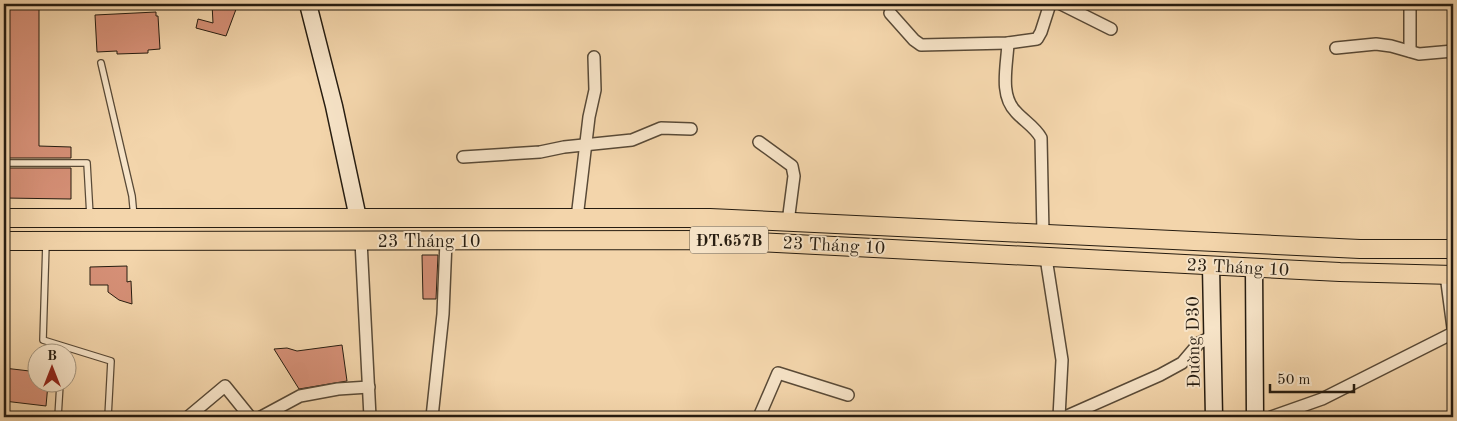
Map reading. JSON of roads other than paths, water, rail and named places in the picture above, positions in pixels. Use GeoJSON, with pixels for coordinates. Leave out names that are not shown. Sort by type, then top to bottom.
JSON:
{"type":"FeatureCollection","features":[{"type":"Feature","properties":{"kind":"main road","name":"23 Tháng 10"},"geometry":{"type":"LineString","coordinates":[[4,218],[710,218],[1360,249],[1453,249]]}},
{"type":"Feature","properties":{"kind":"main road"},"geometry":{"type":"LineString","coordinates":[[358,218],[361,242]]}},
{"type":"Feature","properties":{"kind":"main road"},"geometry":{"type":"LineString","coordinates":[[134,219],[134,240]]}},
{"type":"Feature","properties":{"kind":"main road"},"geometry":{"type":"LineString","coordinates":[[1043,234],[1046,258]]}},
{"type":"Feature","properties":{"kind":"main road","name":"23 Tháng 10"},"geometry":{"type":"LineString","coordinates":[[4,241],[446,242],[719,240],[1211,266],[1450,274]]}},
{"type":"Feature","properties":{"kind":"main road"},"geometry":{"type":"LineString","coordinates":[[1211,242],[1211,266]]}},
{"type":"Feature","properties":{"kind":"main road"},"geometry":{"type":"LineString","coordinates":[[1254,244],[1254,268]]}},
{"type":"Feature","properties":{"kind":"street"},"geometry":{"type":"LineString","coordinates":[[308,4],[334,106],[358,218]]}},
{"type":"Feature","properties":{"kind":"street"},"geometry":{"type":"LineString","coordinates":[[890,13],[914,40],[921,45],[1008,43],[1037,39],[1050,4]]}},
{"type":"Feature","properties":{"kind":"street"},"geometry":{"type":"LineString","coordinates":[[1061,4],[1111,28]]}},
{"type":"Feature","properties":{"kind":"street"},"geometry":{"type":"LineString","coordinates":[[1410,4],[1410,51]]}},
{"type":"Feature","properties":{"kind":"street"},"geometry":{"type":"LineString","coordinates":[[1008,43],[1006,95],[1012,108],[1037,131],[1041,138],[1043,234]]}},
{"type":"Feature","properties":{"kind":"street"},"geometry":{"type":"LineString","coordinates":[[1336,48],[1376,44],[1419,54],[1453,51]]}},
{"type":"Feature","properties":{"kind":"street"},"geometry":{"type":"LineString","coordinates":[[577,218],[585,144],[595,90],[594,57]]}},
{"type":"Feature","properties":{"kind":"street"},"geometry":{"type":"LineString","coordinates":[[463,158],[534,153],[585,144],[632,140],[661,128],[691,129]]}},
{"type":"Feature","properties":{"kind":"street"},"geometry":{"type":"LineString","coordinates":[[759,142],[792,166],[794,176],[788,222]]}},
{"type":"Feature","properties":{"kind":"street"},"geometry":{"type":"LineString","coordinates":[[361,242],[370,417]]}},
{"type":"Feature","properties":{"kind":"street"},"geometry":{"type":"LineString","coordinates":[[432,417],[443,314],[446,242]]}},
{"type":"Feature","properties":{"kind":"street"},"geometry":{"type":"LineString","coordinates":[[1046,258],[1062,360],[1059,417]]}},
{"type":"Feature","properties":{"kind":"street","name":"Đường D30"},"geometry":{"type":"LineString","coordinates":[[1211,266],[1214,417]]}},
{"type":"Feature","properties":{"kind":"street"},"geometry":{"type":"LineString","coordinates":[[1254,268],[1255,417]]}},
{"type":"Feature","properties":{"kind":"street"},"geometry":{"type":"LineString","coordinates":[[1450,274],[1453,328]]}},
{"type":"Feature","properties":{"kind":"street"},"geometry":{"type":"LineString","coordinates":[[1271,417],[1322,399],[1453,333]]}},
{"type":"Feature","properties":{"kind":"street"},"geometry":{"type":"LineString","coordinates":[[1065,417],[1160,375],[1182,363],[1199,343],[1213,336]]}},
{"type":"Feature","properties":{"kind":"street"},"geometry":{"type":"LineString","coordinates":[[759,417],[778,373],[848,395]]}},
{"type":"Feature","properties":{"kind":"street"},"geometry":{"type":"LineString","coordinates":[[188,417],[226,386],[250,417]]}},
{"type":"Feature","properties":{"kind":"street"},"geometry":{"type":"LineString","coordinates":[[261,417],[300,396],[338,389],[369,387]]}},
{"type":"Feature","properties":{"kind":"lane"},"geometry":{"type":"LineString","coordinates":[[101,64],[132,196],[134,219]]}},
{"type":"Feature","properties":{"kind":"lane"},"geometry":{"type":"LineString","coordinates":[[4,163],[87,163],[90,219]]}},
{"type":"Feature","properties":{"kind":"lane"},"geometry":{"type":"LineString","coordinates":[[46,240],[43,340],[50,344]]}},
{"type":"Feature","properties":{"kind":"lane"},"geometry":{"type":"LineString","coordinates":[[78,354],[111,361],[108,417]]}},
{"type":"Feature","properties":{"kind":"lane"},"geometry":{"type":"LineString","coordinates":[[58,417],[59,394]]}}]}
